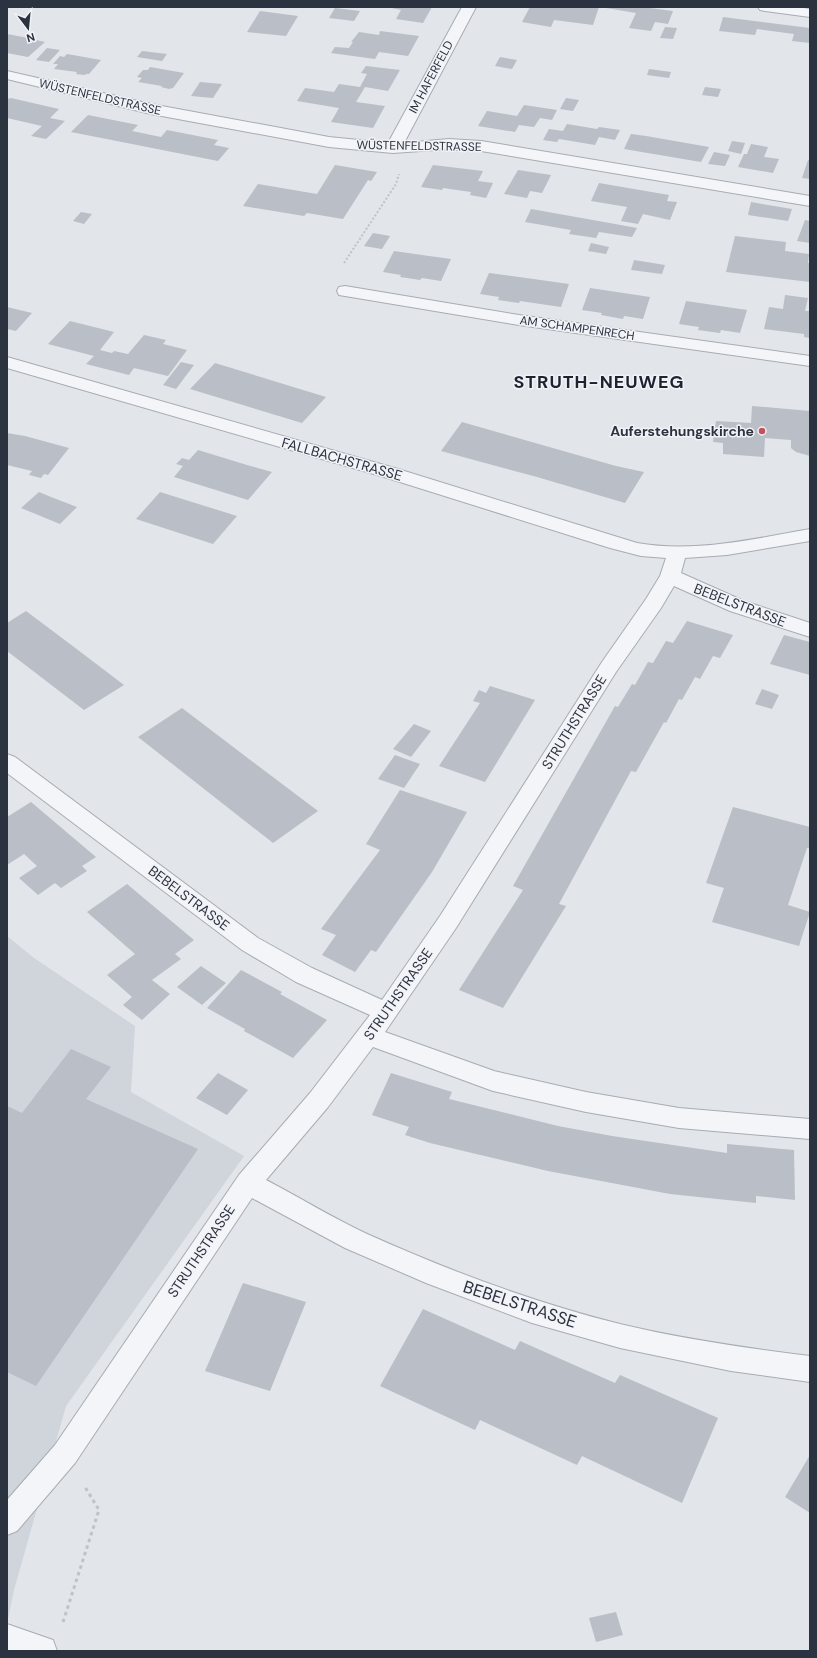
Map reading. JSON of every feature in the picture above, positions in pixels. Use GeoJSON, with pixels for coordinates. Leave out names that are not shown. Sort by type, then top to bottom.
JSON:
{"type":"FeatureCollection","features":[{"type":"Feature","properties":{"kind":"street","name":"IM HAFERFELD"},"geometry":{"type":"LineString","coordinates":[[393,148],[469,7]]}},
{"type":"Feature","properties":{"kind":"street"},"geometry":{"type":"LineString","coordinates":[[766,7],[810,13]]}},
{"type":"Feature","properties":{"kind":"street","name":"WÜSTENFELDSTRASSE"},"geometry":{"type":"LineString","coordinates":[[7,76],[158,111],[329,142],[393,148],[449,144],[481,146],[810,201]]}},
{"type":"Feature","properties":{"kind":"street","name":"AM SCHAMPENRECH"},"geometry":{"type":"LineString","coordinates":[[345,291],[559,326],[810,361]]}},
{"type":"Feature","properties":{"kind":"street","name":"FALLBACHSTRASSE"},"geometry":{"type":"LineString","coordinates":[[7,362],[391,473],[617,544],[644,550],[677,552]]}},
{"type":"Feature","properties":{"kind":"street"},"geometry":{"type":"LineString","coordinates":[[677,552],[732,548],[810,535]]}},
{"type":"Feature","properties":{"kind":"street","name":"STRUTHSTRASSE"},"geometry":{"type":"LineString","coordinates":[[7,1522],[65,1454],[248,1183],[320,1100],[386,1012],[448,922],[609,668],[654,603],[670,576],[677,552]]}},
{"type":"Feature","properties":{"kind":"street","name":"BEBELSTRASSE"},"geometry":{"type":"LineString","coordinates":[[670,576],[737,606],[810,630]]}},
{"type":"Feature","properties":{"kind":"street","name":"BEBELSTRASSE"},"geometry":{"type":"LineString","coordinates":[[7,762],[250,944],[304,974],[386,1012]]}},
{"type":"Feature","properties":{"kind":"street"},"geometry":{"type":"LineString","coordinates":[[369,1036],[493,1081],[586,1102],[679,1118],[810,1129]]}},
{"type":"Feature","properties":{"kind":"street","name":"BEBELSTRASSE"},"geometry":{"type":"LineString","coordinates":[[248,1183],[354,1240],[435,1275],[532,1311],[620,1336],[731,1359],[810,1369]]}},
{"type":"Feature","properties":{"kind":"street"},"geometry":{"type":"LineString","coordinates":[[7,1639],[42,1651]]}},
{"type":"Feature","properties":{"kind":"path"},"geometry":{"type":"LineString","coordinates":[[347,257],[396,184],[399,176],[399,165],[393,148]]}},
{"type":"Feature","properties":{"kind":"path"},"geometry":{"type":"LineString","coordinates":[[61,1629],[99,1510],[65,1454]]}},
{"type":"Feature","properties":{"kind":"shaded area"},"geometry":{"type":"Polygon","coordinates":[[[7,936],[34,958],[135,1026],[131,1092],[244,1156],[66,1406],[14,1590],[7,1624],[7,936]]]}},
{"type":"Feature","properties":{"kind":"building"},"geometry":{"type":"Polygon","coordinates":[[[387,7],[432,7],[423,23],[396,19],[401,10],[387,7]]]}},
{"type":"Feature","properties":{"kind":"building"},"geometry":{"type":"Polygon","coordinates":[[[530,7],[599,7],[593,25],[554,20],[551,27],[522,22],[530,7]]]}},
{"type":"Feature","properties":{"kind":"building"},"geometry":{"type":"Polygon","coordinates":[[[600,7],[642,7],[673,11],[668,24],[655,22],[651,31],[629,28],[636,13],[600,7]]]}},
{"type":"Feature","properties":{"kind":"building"},"geometry":{"type":"Polygon","coordinates":[[[335,8],[360,11],[354,21],[329,18],[335,8]]]}},
{"type":"Feature","properties":{"kind":"building"},"geometry":{"type":"Polygon","coordinates":[[[260,11],[298,16],[286,36],[247,32],[260,11]]]}},
{"type":"Feature","properties":{"kind":"building"},"geometry":{"type":"Polygon","coordinates":[[[723,17],[810,28],[810,43],[792,41],[794,34],[757,29],[755,35],[719,31],[723,17]]]}},
{"type":"Feature","properties":{"kind":"building"},"geometry":{"type":"Polygon","coordinates":[[[665,27],[677,28],[673,39],[660,38],[665,27]]]}},
{"type":"Feature","properties":{"kind":"building"},"geometry":{"type":"Polygon","coordinates":[[[380,31],[419,36],[408,56],[379,52],[375,59],[331,53],[335,47],[349,48],[353,42],[351,42],[359,32],[379,35],[380,31]]]}},
{"type":"Feature","properties":{"kind":"building"},"geometry":{"type":"Polygon","coordinates":[[[7,34],[45,42],[28,57],[7,53],[7,34]]]}},
{"type":"Feature","properties":{"kind":"building"},"geometry":{"type":"Polygon","coordinates":[[[47,48],[60,50],[49,62],[36,60],[47,48]]]}},
{"type":"Feature","properties":{"kind":"building"},"geometry":{"type":"Polygon","coordinates":[[[142,51],[167,54],[162,61],[137,57],[142,51]]]}},
{"type":"Feature","properties":{"kind":"building"},"geometry":{"type":"Polygon","coordinates":[[[67,54],[101,60],[89,74],[85,75],[76,74],[77,72],[54,69],[58,64],[53,64],[60,56],[64,57],[67,54]]]}},
{"type":"Feature","properties":{"kind":"building"},"geometry":{"type":"Polygon","coordinates":[[[500,57],[517,60],[512,69],[495,66],[500,57]]]}},
{"type":"Feature","properties":{"kind":"building"},"geometry":{"type":"Polygon","coordinates":[[[366,66],[400,70],[388,91],[365,87],[356,102],[385,106],[373,128],[331,122],[339,108],[297,101],[305,88],[334,92],[339,84],[360,87],[367,74],[361,73],[366,66]]]}},
{"type":"Feature","properties":{"kind":"building"},"geometry":{"type":"Polygon","coordinates":[[[150,67],[184,73],[173,88],[169,89],[161,87],[162,86],[138,82],[142,78],[137,77],[143,70],[148,70],[150,67]]]}},
{"type":"Feature","properties":{"kind":"building"},"geometry":{"type":"Polygon","coordinates":[[[649,69],[671,72],[669,78],[647,75],[649,69]]]}},
{"type":"Feature","properties":{"kind":"building"},"geometry":{"type":"Polygon","coordinates":[[[200,82],[222,84],[213,98],[191,96],[200,82]]]}},
{"type":"Feature","properties":{"kind":"building"},"geometry":{"type":"Polygon","coordinates":[[[705,87],[721,89],[718,97],[702,95],[705,87]]]}},
{"type":"Feature","properties":{"kind":"building"},"geometry":{"type":"Polygon","coordinates":[[[11,98],[59,109],[50,118],[65,121],[46,139],[31,136],[42,126],[7,118],[7,99],[11,98]]]}},
{"type":"Feature","properties":{"kind":"building"},"geometry":{"type":"Polygon","coordinates":[[[566,98],[579,100],[573,111],[560,109],[566,98]]]}},
{"type":"Feature","properties":{"kind":"building"},"geometry":{"type":"Polygon","coordinates":[[[524,105],[557,110],[552,120],[540,118],[534,127],[519,125],[515,132],[478,126],[487,111],[517,116],[524,105]]]}},
{"type":"Feature","properties":{"kind":"building"},"geometry":{"type":"Polygon","coordinates":[[[88,115],[138,125],[132,131],[161,137],[167,130],[218,140],[214,145],[229,148],[218,161],[71,132],[88,115]]]}},
{"type":"Feature","properties":{"kind":"building"},"geometry":{"type":"Polygon","coordinates":[[[567,124],[597,129],[599,127],[620,130],[615,140],[599,137],[595,145],[559,139],[557,142],[543,140],[549,129],[563,131],[567,124]]]}},
{"type":"Feature","properties":{"kind":"building"},"geometry":{"type":"Polygon","coordinates":[[[631,134],[709,147],[701,162],[624,149],[631,134]]]}},
{"type":"Feature","properties":{"kind":"building"},"geometry":{"type":"Polygon","coordinates":[[[732,141],[745,143],[741,154],[728,151],[732,141]]]}},
{"type":"Feature","properties":{"kind":"building"},"geometry":{"type":"Polygon","coordinates":[[[751,144],[768,147],[764,157],[779,159],[773,173],[738,167],[744,154],[747,154],[751,144]]]}},
{"type":"Feature","properties":{"kind":"building"},"geometry":{"type":"Polygon","coordinates":[[[714,152],[730,155],[725,166],[708,164],[714,152]]]}},
{"type":"Feature","properties":{"kind":"building"},"geometry":{"type":"Polygon","coordinates":[[[808,160],[810,160],[810,179],[802,178],[808,160]]]}},
{"type":"Feature","properties":{"kind":"building"},"geometry":{"type":"Polygon","coordinates":[[[335,165],[377,172],[371,181],[368,180],[343,219],[307,213],[304,216],[243,206],[258,184],[317,194],[335,165]]]}},
{"type":"Feature","properties":{"kind":"building"},"geometry":{"type":"Polygon","coordinates":[[[433,165],[483,171],[478,181],[493,183],[486,198],[470,195],[471,192],[421,187],[433,165]]]}},
{"type":"Feature","properties":{"kind":"building"},"geometry":{"type":"Polygon","coordinates":[[[518,170],[551,175],[542,193],[530,191],[527,198],[504,194],[518,170]]]}},
{"type":"Feature","properties":{"kind":"building"},"geometry":{"type":"Polygon","coordinates":[[[599,183],[669,195],[667,201],[677,202],[670,220],[643,214],[638,224],[621,221],[627,207],[591,201],[599,183]]]}},
{"type":"Feature","properties":{"kind":"building"},"geometry":{"type":"Polygon","coordinates":[[[751,202],[792,209],[788,221],[748,215],[751,202]]]}},
{"type":"Feature","properties":{"kind":"building"},"geometry":{"type":"Polygon","coordinates":[[[531,209],[637,228],[632,237],[599,232],[596,238],[569,234],[571,230],[525,222],[531,209]]]}},
{"type":"Feature","properties":{"kind":"building"},"geometry":{"type":"Polygon","coordinates":[[[81,212],[92,214],[84,224],[73,221],[81,212]]]}},
{"type":"Feature","properties":{"kind":"building"},"geometry":{"type":"Polygon","coordinates":[[[805,220],[810,221],[810,243],[797,241],[805,220]]]}},
{"type":"Feature","properties":{"kind":"building"},"geometry":{"type":"Polygon","coordinates":[[[373,233],[390,236],[382,249],[364,246],[373,233]]]}},
{"type":"Feature","properties":{"kind":"building"},"geometry":{"type":"Polygon","coordinates":[[[735,236],[786,242],[785,251],[809,254],[808,263],[810,263],[810,282],[726,272],[735,236]]]}},
{"type":"Feature","properties":{"kind":"building"},"geometry":{"type":"Polygon","coordinates":[[[591,243],[609,247],[606,254],[588,251],[591,243]]]}},
{"type":"Feature","properties":{"kind":"building"},"geometry":{"type":"Polygon","coordinates":[[[394,251],[451,259],[441,281],[422,278],[420,280],[400,277],[401,275],[383,272],[394,251]]]}},
{"type":"Feature","properties":{"kind":"building"},"geometry":{"type":"Polygon","coordinates":[[[634,260],[665,265],[662,274],[631,270],[634,260]]]}},
{"type":"Feature","properties":{"kind":"building"},"geometry":{"type":"Polygon","coordinates":[[[489,273],[569,284],[561,307],[520,301],[519,303],[498,300],[499,297],[480,294],[489,273]]]}},
{"type":"Feature","properties":{"kind":"building"},"geometry":{"type":"Polygon","coordinates":[[[590,288],[650,297],[643,319],[624,316],[623,319],[601,315],[602,313],[582,310],[590,288]]]}},
{"type":"Feature","properties":{"kind":"building"},"geometry":{"type":"Polygon","coordinates":[[[785,295],[808,298],[805,311],[810,311],[810,338],[804,337],[804,334],[764,329],[769,307],[783,309],[785,295]]]}},
{"type":"Feature","properties":{"kind":"building"},"geometry":{"type":"Polygon","coordinates":[[[686,301],[747,310],[740,333],[721,330],[720,333],[698,330],[699,327],[679,324],[686,301]]]}},
{"type":"Feature","properties":{"kind":"building"},"geometry":{"type":"Polygon","coordinates":[[[7,307],[32,313],[16,331],[7,329],[7,307]]]}},
{"type":"Feature","properties":{"kind":"building"},"geometry":{"type":"Polygon","coordinates":[[[70,321],[114,332],[100,350],[112,353],[114,351],[128,354],[144,335],[166,340],[163,344],[187,350],[168,376],[134,368],[129,375],[86,364],[94,356],[48,344],[70,321]]]}},
{"type":"Feature","properties":{"kind":"building"},"geometry":{"type":"Polygon","coordinates":[[[181,362],[194,365],[176,389],[163,385],[181,362]]]}},
{"type":"Feature","properties":{"kind":"building"},"geometry":{"type":"Polygon","coordinates":[[[215,363],[326,397],[302,423],[190,389],[215,363]]]}},
{"type":"Feature","properties":{"kind":"building","name":"Auferstehungskirche"},"geometry":{"type":"Polygon","coordinates":[[[752,406],[810,411],[810,456],[796,452],[791,448],[791,440],[765,438],[764,457],[723,454],[723,443],[713,442],[716,421],[751,423],[752,406]]]}},
{"type":"Feature","properties":{"kind":"building"},"geometry":{"type":"Polygon","coordinates":[[[462,422],[616,466],[644,472],[625,503],[441,451],[462,422]]]}},
{"type":"Feature","properties":{"kind":"building"},"geometry":{"type":"Polygon","coordinates":[[[7,433],[25,436],[69,448],[48,475],[44,474],[41,478],[29,475],[32,471],[7,465],[7,433]]]}},
{"type":"Feature","properties":{"kind":"building"},"geometry":{"type":"Polygon","coordinates":[[[198,450],[272,472],[248,500],[174,477],[183,466],[176,464],[182,458],[189,460],[198,450]]]}},
{"type":"Feature","properties":{"kind":"building"},"geometry":{"type":"Polygon","coordinates":[[[39,492],[77,507],[60,524],[21,508],[39,492]]]}},
{"type":"Feature","properties":{"kind":"building"},"geometry":{"type":"Polygon","coordinates":[[[160,492],[237,516],[213,544],[136,519],[160,492]]]}},
{"type":"Feature","properties":{"kind":"building"},"geometry":{"type":"Polygon","coordinates":[[[26,611],[124,685],[84,710],[7,651],[7,623],[26,611]]]}},
{"type":"Feature","properties":{"kind":"building"},"geometry":{"type":"Polygon","coordinates":[[[687,621],[733,635],[720,658],[713,656],[700,679],[695,677],[682,700],[679,699],[666,723],[664,722],[636,772],[631,771],[559,904],[566,906],[503,1008],[459,990],[523,890],[513,886],[615,706],[618,707],[632,684],[635,685],[648,662],[653,663],[666,641],[673,643],[687,621]]]}},
{"type":"Feature","properties":{"kind":"building"},"geometry":{"type":"Polygon","coordinates":[[[784,635],[810,642],[810,675],[770,664],[784,635]]]}},
{"type":"Feature","properties":{"kind":"building"},"geometry":{"type":"Polygon","coordinates":[[[490,686],[535,700],[485,782],[439,766],[480,703],[473,701],[479,690],[486,693],[490,686]]]}},
{"type":"Feature","properties":{"kind":"building"},"geometry":{"type":"Polygon","coordinates":[[[762,689],[779,695],[772,709],[755,704],[762,689]]]}},
{"type":"Feature","properties":{"kind":"building"},"geometry":{"type":"Polygon","coordinates":[[[182,708],[318,811],[273,843],[138,737],[182,708]]]}},
{"type":"Feature","properties":{"kind":"building"},"geometry":{"type":"Polygon","coordinates":[[[414,724],[431,731],[411,757],[393,749],[414,724]]]}},
{"type":"Feature","properties":{"kind":"building"},"geometry":{"type":"Polygon","coordinates":[[[395,755],[420,764],[404,788],[378,779],[395,755]]]}},
{"type":"Feature","properties":{"kind":"building"},"geometry":{"type":"Polygon","coordinates":[[[400,790],[467,812],[432,872],[376,952],[371,950],[355,972],[322,955],[336,935],[321,929],[380,850],[366,844],[400,790]]]}},
{"type":"Feature","properties":{"kind":"building"},"geometry":{"type":"Polygon","coordinates":[[[31,802],[96,857],[82,866],[87,871],[61,888],[55,883],[38,895],[19,878],[37,866],[24,854],[7,865],[7,817],[31,802]]]}},
{"type":"Feature","properties":{"kind":"building"},"geometry":{"type":"Polygon","coordinates":[[[733,807],[810,827],[810,845],[809,848],[807,848],[788,905],[810,912],[799,946],[712,922],[724,888],[706,883],[733,807]]]}},
{"type":"Feature","properties":{"kind":"building"},"geometry":{"type":"Polygon","coordinates":[[[127,884],[194,940],[175,954],[181,959],[152,980],[170,994],[142,1020],[123,1005],[132,997],[107,975],[135,954],[87,912],[127,884]]]}},
{"type":"Feature","properties":{"kind":"building"},"geometry":{"type":"Polygon","coordinates":[[[201,966],[226,983],[202,1005],[177,987],[201,966]]]}},
{"type":"Feature","properties":{"kind":"building"},"geometry":{"type":"Polygon","coordinates":[[[241,970],[282,992],[280,994],[327,1020],[293,1058],[244,1031],[245,1029],[207,1008],[241,970]]]}},
{"type":"Feature","properties":{"kind":"building"},"geometry":{"type":"Polygon","coordinates":[[[71,1049],[111,1067],[86,1099],[198,1149],[36,1386],[7,1372],[7,1106],[22,1113],[71,1049]]]}},
{"type":"Feature","properties":{"kind":"building"},"geometry":{"type":"Polygon","coordinates":[[[218,1073],[248,1090],[227,1115],[196,1098],[218,1073]]]}},
{"type":"Feature","properties":{"kind":"building"},"geometry":{"type":"Polygon","coordinates":[[[391,1073],[452,1092],[449,1099],[558,1126],[612,1136],[727,1153],[727,1144],[794,1150],[795,1200],[756,1196],[756,1203],[670,1194],[548,1171],[430,1143],[405,1135],[409,1127],[372,1115],[391,1073]]]}},
{"type":"Feature","properties":{"kind":"building"},"geometry":{"type":"Polygon","coordinates":[[[243,1283],[306,1302],[270,1391],[205,1371],[243,1283]]]}},
{"type":"Feature","properties":{"kind":"building"},"geometry":{"type":"Polygon","coordinates":[[[423,1309],[515,1350],[520,1341],[615,1383],[620,1375],[718,1418],[682,1503],[582,1456],[577,1465],[480,1420],[475,1430],[380,1386],[423,1309]]]}},
{"type":"Feature","properties":{"kind":"building"},"geometry":{"type":"Polygon","coordinates":[[[810,1455],[810,1513],[785,1497],[810,1455]]]}},
{"type":"Feature","properties":{"kind":"building"},"geometry":{"type":"Polygon","coordinates":[[[616,1612],[623,1635],[596,1642],[589,1618],[616,1612]]]}},
{"type":"Feature","properties":{"kind":"place","name":"Auferstehungskirche"},"geometry":{"type":"Point","coordinates":[762,431]}},
{"type":"Feature","properties":{"kind":"district","name":"STRUTH-NEUWEG"},"geometry":{"type":"Point","coordinates":[599,382]}}]}
